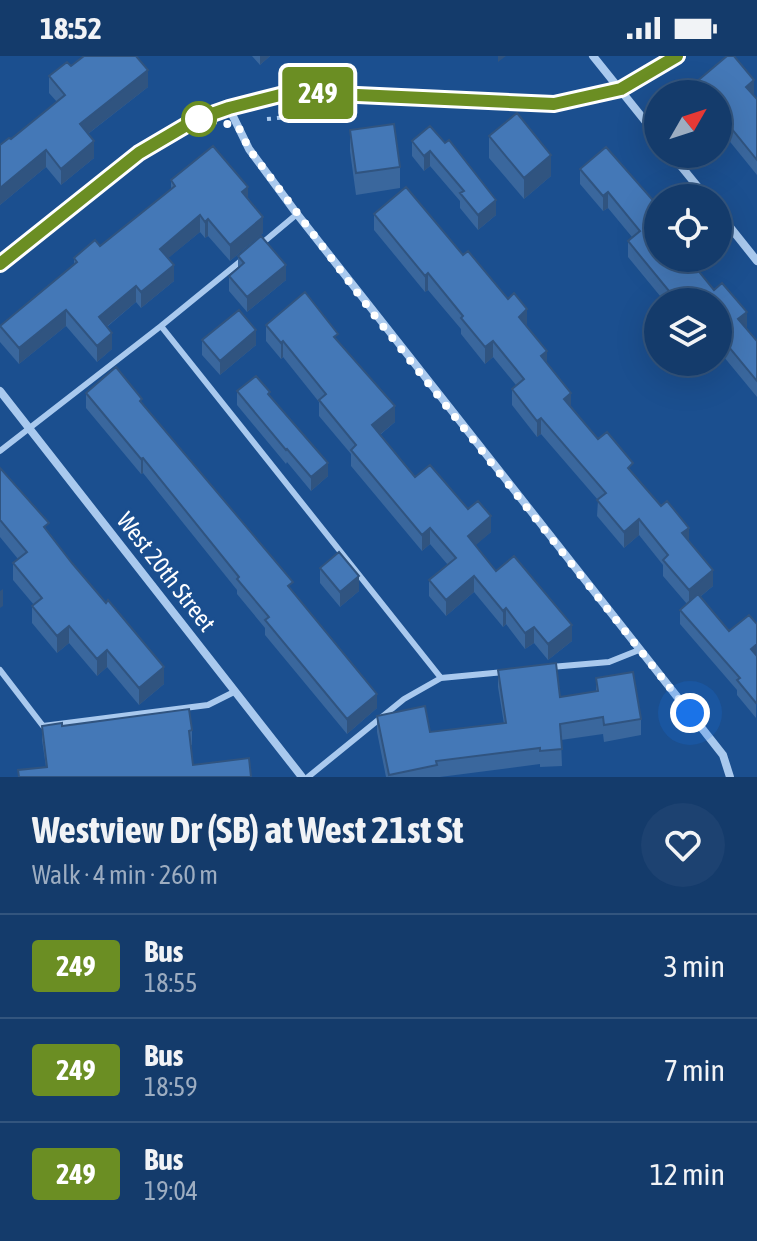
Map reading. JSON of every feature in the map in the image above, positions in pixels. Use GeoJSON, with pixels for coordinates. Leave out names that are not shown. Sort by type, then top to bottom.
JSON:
{"type":"FeatureCollection","features":[{"type":"Feature","properties":{"kind":"main road"},"geometry":{"type":"LineString","coordinates":[[0,264],[139,153],[195,120],[229,108],[292,92],[554,104],[621,89],[677,56]]}},
{"type":"Feature","properties":{"kind":"street"},"geometry":{"type":"LineString","coordinates":[[593,56],[644,119]]}},
{"type":"Feature","properties":{"kind":"street"},"geometry":{"type":"LineString","coordinates":[[229,108],[249,149],[297,214],[723,755],[730,777]]}},
{"type":"Feature","properties":{"kind":"street"},"geometry":{"type":"LineString","coordinates":[[682,168],[696,184]]}},
{"type":"Feature","properties":{"kind":"street"},"geometry":{"type":"LineString","coordinates":[[732,230],[757,261]]}},
{"type":"Feature","properties":{"kind":"street","name":"West 20th Street"},"geometry":{"type":"LineString","coordinates":[[0,391],[302,777]]}},
{"type":"Feature","properties":{"kind":"lane"},"geometry":{"type":"LineString","coordinates":[[0,451],[161,326],[297,214]]}},
{"type":"Feature","properties":{"kind":"lane"},"geometry":{"type":"LineString","coordinates":[[161,326],[441,678]]}},
{"type":"Feature","properties":{"kind":"lane"},"geometry":{"type":"LineString","coordinates":[[548,668],[609,662],[639,650]]}},
{"type":"Feature","properties":{"kind":"lane"},"geometry":{"type":"LineString","coordinates":[[0,670],[43,726],[208,705],[234,692]]}},
{"type":"Feature","properties":{"kind":"lane"},"geometry":{"type":"LineString","coordinates":[[308,777],[404,699],[441,678],[517,671]]}},
{"type":"Feature","properties":{"kind":"path"},"geometry":{"type":"LineString","coordinates":[[259,119],[312,115]]}},
{"type":"Feature","properties":{"kind":"building"},"geometry":{"type":"Polygon","coordinates":[[[84,56],[136,56],[148,70],[80,124],[94,141],[61,169],[46,150],[0,188],[0,145],[65,95],[49,76],[67,62],[71,66],[84,56]]]}},
{"type":"Feature","properties":{"kind":"building"},"geometry":{"type":"Polygon","coordinates":[[[727,56],[734,56],[754,80],[746,87],[757,99],[757,160],[732,129],[732,80],[699,80],[727,56]]]}},
{"type":"Feature","properties":{"kind":"building"},"geometry":{"type":"Polygon","coordinates":[[[517,113],[551,155],[524,178],[489,136],[517,113]]]}},
{"type":"Feature","properties":{"kind":"building"},"geometry":{"type":"Polygon","coordinates":[[[394,124],[400,167],[356,173],[350,130],[394,124]]]}},
{"type":"Feature","properties":{"kind":"building"},"geometry":{"type":"Polygon","coordinates":[[[430,126],[445,143],[449,140],[496,200],[478,215],[460,193],[464,191],[430,151],[424,156],[412,141],[430,126]]]}},
{"type":"Feature","properties":{"kind":"building"},"geometry":{"type":"Polygon","coordinates":[[[213,146],[248,187],[242,192],[263,217],[230,245],[208,219],[205,222],[200,215],[160,249],[174,265],[141,292],[136,286],[99,317],[112,333],[97,346],[66,310],[19,348],[0,326],[77,262],[74,258],[95,240],[100,246],[175,186],[171,180],[213,146]]]}},
{"type":"Feature","properties":{"kind":"building"},"geometry":{"type":"Polygon","coordinates":[[[606,147],[644,190],[644,261],[628,241],[640,231],[608,192],[603,196],[580,169],[606,147]]]}},
{"type":"Feature","properties":{"kind":"building"},"geometry":{"type":"Polygon","coordinates":[[[406,187],[463,255],[468,251],[508,299],[514,293],[527,309],[519,317],[547,351],[541,356],[571,393],[564,399],[598,439],[607,432],[633,463],[628,468],[661,506],[667,501],[689,528],[682,533],[713,570],[689,590],[663,560],[668,555],[639,519],[624,532],[597,500],[606,493],[541,418],[537,421],[512,389],[524,379],[493,341],[485,347],[428,273],[425,276],[374,214],[406,187]]]}},
{"type":"Feature","properties":{"kind":"building"},"geometry":{"type":"Polygon","coordinates":[[[261,236],[286,265],[247,297],[229,276],[244,263],[238,256],[261,236]]]}},
{"type":"Feature","properties":{"kind":"building"},"geometry":{"type":"Polygon","coordinates":[[[653,272],[699,272],[712,288],[667,288],[653,272]]]}},
{"type":"Feature","properties":{"kind":"building"},"geometry":{"type":"Polygon","coordinates":[[[305,292],[338,334],[334,337],[395,406],[372,425],[415,477],[430,465],[468,509],[478,501],[491,516],[468,536],[496,571],[514,556],[572,625],[548,644],[534,627],[525,633],[506,608],[503,611],[474,576],[446,600],[429,580],[456,558],[430,528],[422,535],[351,450],[356,445],[319,400],[326,394],[266,325],[305,292]]]}},
{"type":"Feature","properties":{"kind":"building"},"geometry":{"type":"Polygon","coordinates":[[[732,295],[747,312],[738,319],[757,341],[757,381],[732,351],[732,295]]]}},
{"type":"Feature","properties":{"kind":"building"},"geometry":{"type":"Polygon","coordinates":[[[239,310],[256,330],[220,361],[202,340],[239,310]]]}},
{"type":"Feature","properties":{"kind":"building"},"geometry":{"type":"Polygon","coordinates":[[[116,367],[142,399],[140,401],[293,582],[288,586],[377,694],[347,719],[265,620],[269,617],[237,579],[239,577],[86,393],[116,367]]]}},
{"type":"Feature","properties":{"kind":"building"},"geometry":{"type":"Polygon","coordinates":[[[256,376],[328,463],[311,477],[237,391],[256,376]]]}},
{"type":"Feature","properties":{"kind":"building"},"geometry":{"type":"Polygon","coordinates":[[[0,468],[49,523],[44,527],[72,563],[106,603],[108,600],[164,667],[139,688],[107,650],[97,659],[69,626],[57,636],[32,606],[42,598],[13,563],[27,552],[0,520],[0,468]]]}},
{"type":"Feature","properties":{"kind":"building"},"geometry":{"type":"Polygon","coordinates":[[[339,552],[359,576],[340,592],[320,568],[339,552]]]}},
{"type":"Feature","properties":{"kind":"building"},"geometry":{"type":"Polygon","coordinates":[[[698,594],[729,631],[749,615],[757,624],[757,644],[751,649],[757,656],[756,703],[737,680],[740,678],[680,610],[698,594]]]}},
{"type":"Feature","properties":{"kind":"building"},"geometry":{"type":"Polygon","coordinates":[[[556,663],[560,697],[598,691],[596,678],[633,672],[641,719],[604,725],[603,717],[560,724],[562,749],[540,751],[540,748],[436,761],[437,765],[389,775],[377,716],[425,706],[430,732],[506,723],[498,670],[556,663]]]}},
{"type":"Feature","properties":{"kind":"building"},"geometry":{"type":"Polygon","coordinates":[[[189,709],[193,765],[249,758],[251,777],[19,777],[18,770],[47,767],[42,726],[189,709]]]}},
{"type":"Feature","properties":{"kind":"bus line","name":"249"},"geometry":{"type":"LineString","coordinates":[[0,264],[139,153],[195,120],[229,108],[292,92],[554,104],[621,89],[677,56]]}},
{"type":"Feature","properties":{"kind":"route"},"geometry":{"type":"LineString","coordinates":[[199,119],[238,126],[249,149],[378,320],[690,713]]}}]}
